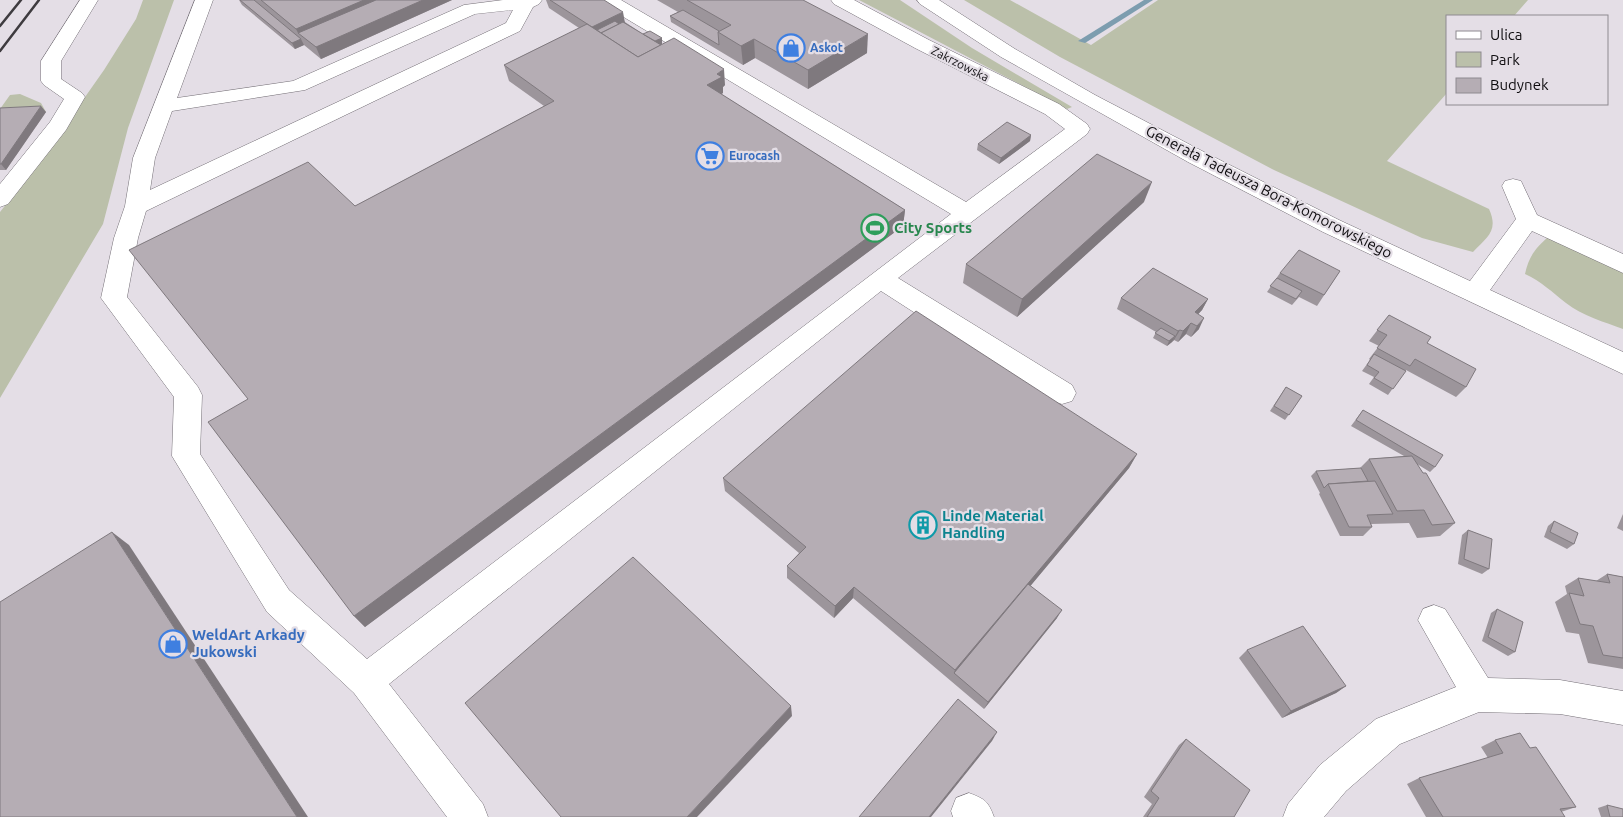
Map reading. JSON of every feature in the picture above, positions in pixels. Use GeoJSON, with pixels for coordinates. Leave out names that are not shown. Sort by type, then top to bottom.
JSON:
{"type":"FeatureCollection","features":[{"type":"Feature","properties":{"kind":"street"},"geometry":{"type":"LineString","coordinates":[[0,199],[59,124],[75,96],[51,81],[51,61],[89,0]]}},
{"type":"Feature","properties":{"kind":"street"},"geometry":{"type":"LineString","coordinates":[[204,0],[144,158],[136,206],[126,238],[114,298],[188,395],[186,456],[278,601],[366,681],[470,817]]}},
{"type":"Feature","properties":{"kind":"street"},"geometry":{"type":"LineString","coordinates":[[366,681],[967,213],[608,0]]}},
{"type":"Feature","properties":{"kind":"street","name":"Zakrzowska"},"geometry":{"type":"LineString","coordinates":[[840,0],[922,44],[1052,109],[1079,129],[967,213]]}},
{"type":"Feature","properties":{"kind":"street","name":"Generała Tadeusza Bora-Komorowskiego"},"geometry":{"type":"LineString","coordinates":[[926,0],[1015,57],[1196,157],[1331,226],[1623,364]]}},
{"type":"Feature","properties":{"kind":"street"},"geometry":{"type":"LineString","coordinates":[[164,106],[298,86],[471,9],[530,1]]}},
{"type":"Feature","properties":{"kind":"street"},"geometry":{"type":"LineString","coordinates":[[136,206],[513,27],[530,1]]}},
{"type":"Feature","properties":{"kind":"street"},"geometry":{"type":"LineString","coordinates":[[1513,186],[1528,220],[1623,264]]}},
{"type":"Feature","properties":{"kind":"street"},"geometry":{"type":"LineString","coordinates":[[1475,294],[1528,220]]}},
{"type":"Feature","properties":{"kind":"street"},"geometry":{"type":"LineString","coordinates":[[880,279],[1062,393]]}},
{"type":"Feature","properties":{"kind":"street"},"geometry":{"type":"LineString","coordinates":[[1434,620],[1478,695]]}},
{"type":"Feature","properties":{"kind":"street"},"geometry":{"type":"LineString","coordinates":[[1301,817],[1333,778],[1388,732],[1478,695],[1560,697],[1623,708]]}},
{"type":"Feature","properties":{"kind":"green space"},"geometry":{"type":"Polygon","coordinates":[[[143,0],[174,0],[128,128],[103,224],[0,398],[0,212],[38,164],[104,70],[136,19],[143,0]]]}},
{"type":"Feature","properties":{"kind":"green space"},"geometry":{"type":"Polygon","coordinates":[[[859,0],[900,0],[972,48],[1072,107],[1067,109],[859,0]]]}},
{"type":"Feature","properties":{"kind":"green space"},"geometry":{"type":"Polygon","coordinates":[[[964,0],[1010,0],[1091,45],[1158,0],[1528,0],[1515,15],[1446,15],[1446,94],[1387,161],[1489,209],[1493,223],[1492,228],[1487,238],[1473,252],[1422,238],[1274,170],[1060,57],[964,0]]]}},
{"type":"Feature","properties":{"kind":"green space"},"geometry":{"type":"Polygon","coordinates":[[[20,94],[41,103],[46,112],[0,109],[10,95],[20,94]]]}},
{"type":"Feature","properties":{"kind":"green space"},"geometry":{"type":"Polygon","coordinates":[[[1548,237],[1623,272],[1623,329],[1579,312],[1542,284],[1525,274],[1533,253],[1548,237]]]}},
{"type":"Feature","properties":{"kind":"building"},"geometry":{"type":"Polygon","coordinates":[[[240,0],[254,0],[301,39],[292,43],[240,0]]]}},
{"type":"Feature","properties":{"kind":"building"},"geometry":{"type":"Polygon","coordinates":[[[261,0],[364,0],[296,29],[261,0]]]}},
{"type":"Feature","properties":{"kind":"building"},"geometry":{"type":"Polygon","coordinates":[[[376,0],[423,0],[316,47],[298,33],[376,0]]]}},
{"type":"Feature","properties":{"kind":"building"},"geometry":{"type":"Polygon","coordinates":[[[550,0],[604,0],[623,12],[592,27],[550,0]]]}},
{"type":"Feature","properties":{"kind":"building","name":"Askot"},"geometry":{"type":"Polygon","coordinates":[[[687,0],[803,0],[868,34],[808,70],[754,39],[741,46],[718,32],[731,25],[687,0]]]}},
{"type":"Feature","properties":{"kind":"building"},"geometry":{"type":"Polygon","coordinates":[[[683,10],[719,31],[719,45],[670,16],[683,10]]]}},
{"type":"Feature","properties":{"kind":"building"},"geometry":{"type":"Polygon","coordinates":[[[615,21],[619,24],[601,33],[597,30],[615,21]]]}},
{"type":"Feature","properties":{"kind":"building"},"geometry":{"type":"Polygon","coordinates":[[[623,22],[661,45],[638,57],[601,33],[623,22]]]}},
{"type":"Feature","properties":{"kind":"building"},"geometry":{"type":"Polygon","coordinates":[[[587,24],[638,57],[674,38],[724,69],[717,74],[722,77],[707,85],[905,210],[354,616],[208,422],[248,399],[129,250],[308,162],[355,206],[554,101],[504,65],[587,24]]]}},
{"type":"Feature","properties":{"kind":"building"},"geometry":{"type":"Polygon","coordinates":[[[650,31],[662,38],[655,41],[643,34],[650,31]]]}},
{"type":"Feature","properties":{"kind":"building"},"geometry":{"type":"Polygon","coordinates":[[[41,106],[1,164],[0,164],[0,108],[41,106]]]}},
{"type":"Feature","properties":{"kind":"building"},"geometry":{"type":"Polygon","coordinates":[[[1007,122],[1031,135],[1001,158],[978,144],[1007,122]]]}},
{"type":"Feature","properties":{"kind":"building"},"geometry":{"type":"Polygon","coordinates":[[[1097,154],[1152,182],[1022,299],[966,264],[1097,154]]]}},
{"type":"Feature","properties":{"kind":"building"},"geometry":{"type":"Polygon","coordinates":[[[1299,250],[1340,271],[1324,295],[1280,273],[1299,250]]]}},
{"type":"Feature","properties":{"kind":"building"},"geometry":{"type":"Polygon","coordinates":[[[1153,268],[1208,299],[1195,312],[1204,318],[1197,326],[1191,323],[1183,331],[1178,331],[1121,298],[1153,268]]]}},
{"type":"Feature","properties":{"kind":"building"},"geometry":{"type":"Polygon","coordinates":[[[1277,278],[1302,291],[1296,299],[1270,286],[1277,278]]]}},
{"type":"Feature","properties":{"kind":"building","name":"Linde Material Handling"},"geometry":{"type":"Polygon","coordinates":[[[916,311],[1137,454],[955,670],[854,587],[835,606],[787,566],[806,547],[723,478],[916,311]]]}},
{"type":"Feature","properties":{"kind":"building"},"geometry":{"type":"Polygon","coordinates":[[[1389,315],[1431,337],[1427,343],[1476,369],[1466,387],[1415,359],[1410,366],[1377,348],[1387,335],[1377,330],[1389,315]]]}},
{"type":"Feature","properties":{"kind":"building"},"geometry":{"type":"Polygon","coordinates":[[[1161,328],[1175,336],[1169,341],[1155,333],[1161,328]]]}},
{"type":"Feature","properties":{"kind":"building"},"geometry":{"type":"Polygon","coordinates":[[[1374,354],[1406,371],[1393,389],[1374,378],[1379,372],[1367,365],[1374,354]]]}},
{"type":"Feature","properties":{"kind":"building"},"geometry":{"type":"Polygon","coordinates":[[[1286,387],[1302,396],[1289,415],[1274,406],[1286,387]]]}},
{"type":"Feature","properties":{"kind":"building"},"geometry":{"type":"Polygon","coordinates":[[[1363,410],[1443,455],[1435,467],[1356,420],[1363,410]]]}},
{"type":"Feature","properties":{"kind":"building"},"geometry":{"type":"Polygon","coordinates":[[[1412,456],[1423,473],[1426,473],[1455,523],[1432,525],[1424,510],[1397,511],[1369,459],[1412,456]]]}},
{"type":"Feature","properties":{"kind":"building"},"geometry":{"type":"Polygon","coordinates":[[[1361,468],[1368,481],[1328,484],[1324,488],[1316,471],[1361,468]]]}},
{"type":"Feature","properties":{"kind":"building"},"geometry":{"type":"Polygon","coordinates":[[[1375,481],[1393,514],[1367,515],[1372,527],[1349,527],[1328,484],[1375,481]]]}},
{"type":"Feature","properties":{"kind":"building"},"geometry":{"type":"Polygon","coordinates":[[[1554,521],[1578,533],[1574,544],[1550,532],[1554,521]]]}},
{"type":"Feature","properties":{"kind":"building"},"geometry":{"type":"Polygon","coordinates":[[[1468,530],[1492,539],[1489,569],[1464,559],[1468,530]]]}},
{"type":"Feature","properties":{"kind":"building"},"geometry":{"type":"Polygon","coordinates":[[[112,532],[297,817],[0,817],[0,602],[112,532]]]}},
{"type":"Feature","properties":{"kind":"building"},"geometry":{"type":"Polygon","coordinates":[[[633,557],[791,706],[687,817],[561,817],[465,703],[633,557]]]}},
{"type":"Feature","properties":{"kind":"building"},"geometry":{"type":"Polygon","coordinates":[[[1607,574],[1623,577],[1623,658],[1603,655],[1593,626],[1580,624],[1569,593],[1584,596],[1578,578],[1610,583],[1607,574]]]}},
{"type":"Feature","properties":{"kind":"building"},"geometry":{"type":"Polygon","coordinates":[[[1028,584],[1062,610],[988,702],[954,673],[1028,584]]]}},
{"type":"Feature","properties":{"kind":"building"},"geometry":{"type":"Polygon","coordinates":[[[1497,609],[1523,622],[1515,652],[1488,637],[1497,609]]]}},
{"type":"Feature","properties":{"kind":"building"},"geometry":{"type":"Polygon","coordinates":[[[1303,626],[1346,686],[1291,711],[1247,650],[1303,626]]]}},
{"type":"Feature","properties":{"kind":"building"},"geometry":{"type":"Polygon","coordinates":[[[958,699],[997,732],[929,817],[859,817],[958,699]]]}},
{"type":"Feature","properties":{"kind":"building"},"geometry":{"type":"Polygon","coordinates":[[[1520,733],[1530,748],[1536,747],[1576,807],[1560,809],[1565,817],[1443,817],[1419,778],[1503,753],[1495,740],[1520,733]]]}},
{"type":"Feature","properties":{"kind":"building"},"geometry":{"type":"Polygon","coordinates":[[[1186,739],[1250,790],[1234,817],[1147,817],[1159,798],[1151,791],[1186,739]]]}},
{"type":"Feature","properties":{"kind":"building"},"geometry":{"type":"Polygon","coordinates":[[[1607,805],[1623,809],[1623,817],[1610,817],[1607,805]]]}},
{"type":"Feature","properties":{"kind":"waterway"},"geometry":{"type":"LineString","coordinates":[[1082,41],[1149,0]]}},
{"type":"Feature","properties":{"kind":"railway"},"geometry":{"type":"LineString","coordinates":[[0,26],[21,0]]}},
{"type":"Feature","properties":{"kind":"railway"},"geometry":{"type":"LineString","coordinates":[[0,51],[39,0]]}},
{"type":"Feature","properties":{"kind":"place","name":"Askot"},"geometry":{"type":"Point","coordinates":[791,48]}},
{"type":"Feature","properties":{"kind":"place","name":"Eurocash"},"geometry":{"type":"Point","coordinates":[710,156]}},
{"type":"Feature","properties":{"kind":"place","name":"City Sports"},"geometry":{"type":"Point","coordinates":[875,228]}},
{"type":"Feature","properties":{"kind":"place","name":"Linde Material Handling"},"geometry":{"type":"Point","coordinates":[923,525]}},
{"type":"Feature","properties":{"kind":"place","name":"WeldArt Arkady Jukowski"},"geometry":{"type":"Point","coordinates":[173,644]}}]}
